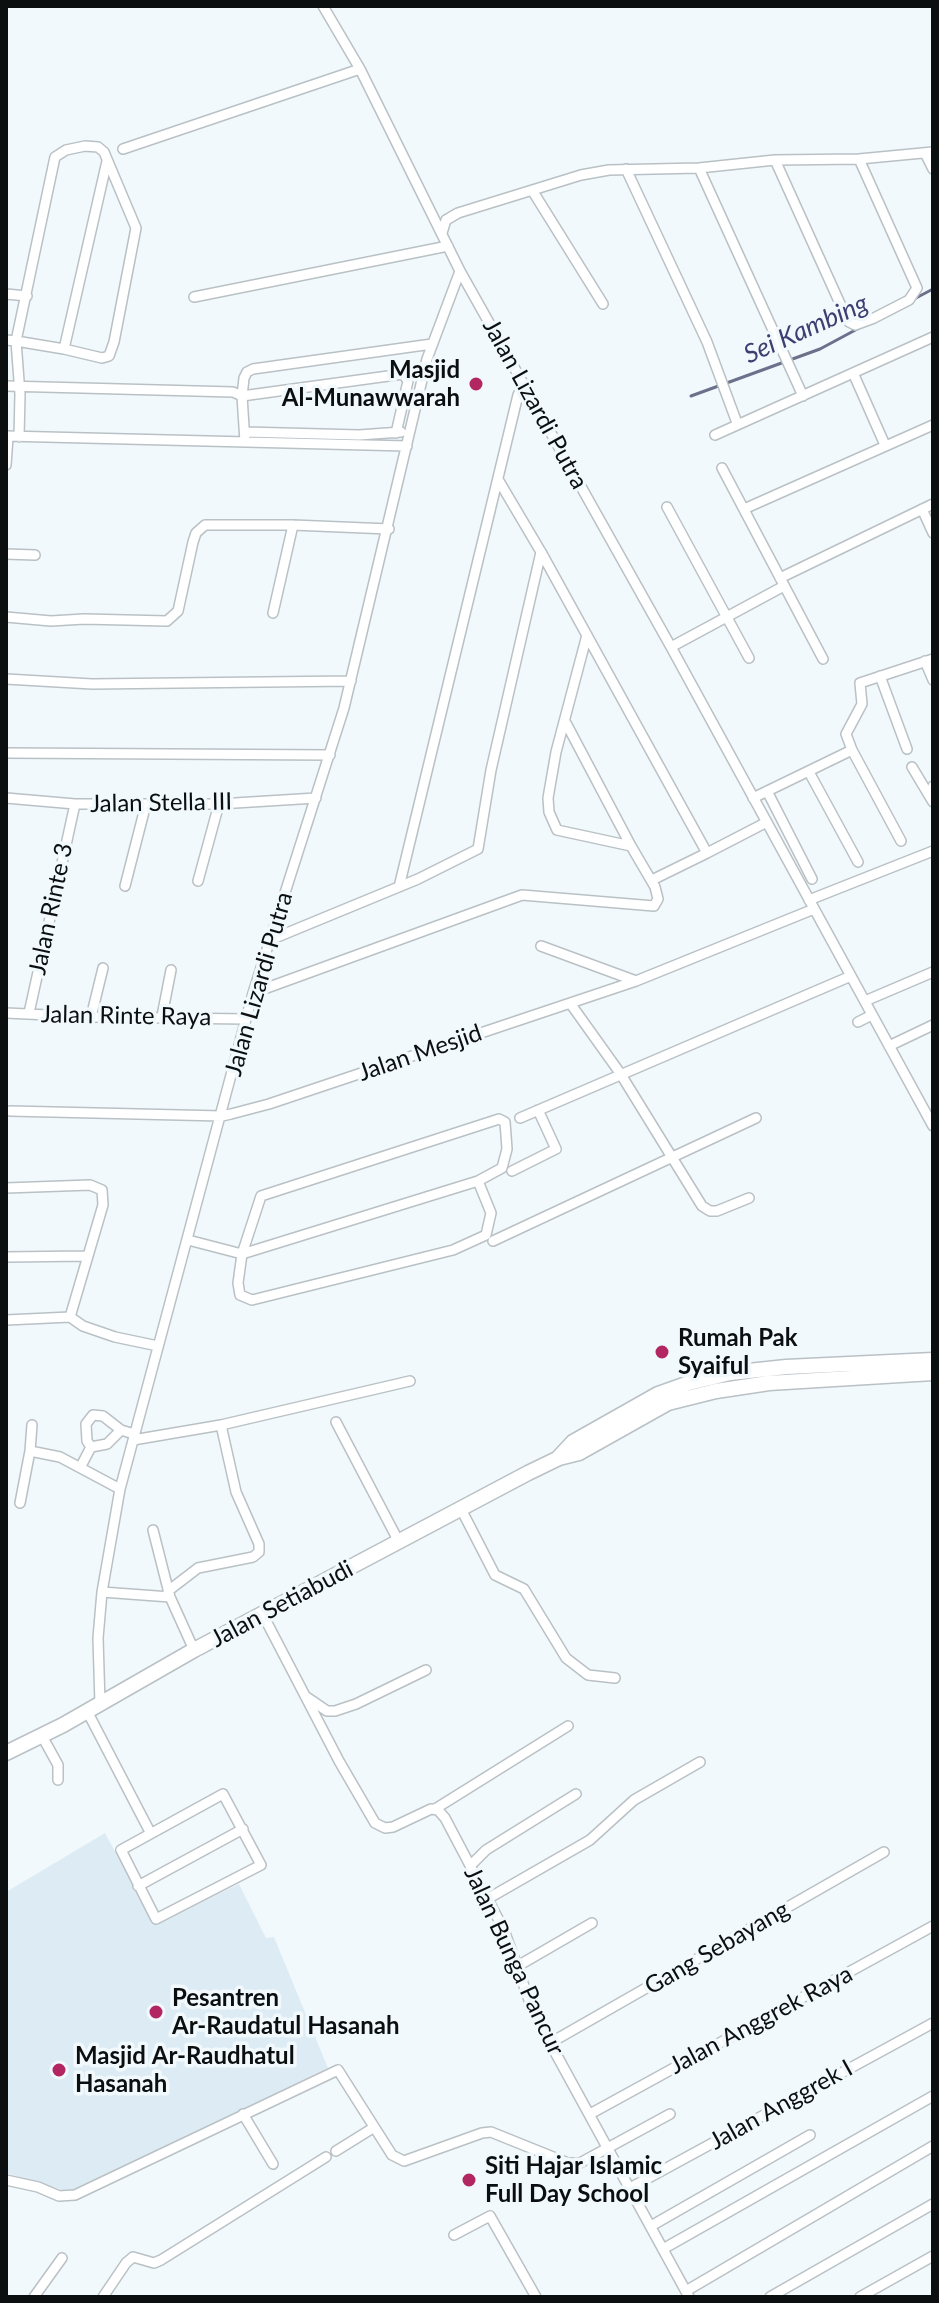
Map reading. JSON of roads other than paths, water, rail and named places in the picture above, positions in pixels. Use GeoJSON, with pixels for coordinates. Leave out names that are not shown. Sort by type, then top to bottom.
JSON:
{"type":"FeatureCollection","features":[{"type":"Feature","properties":{"kind":"main road","name":"Jalan Setiabudi"},"geometry":{"type":"LineString","coordinates":[[559,1458],[573,1442],[658,1394],[689,1383],[730,1373],[786,1367],[933,1360]]}},
{"type":"Feature","properties":{"kind":"main road","name":"Jalan Setiabudi"},"geometry":{"type":"LineString","coordinates":[[6,1753],[461,1509],[559,1458],[579,1453],[659,1407],[693,1396],[796,1380],[933,1373]]}},
{"type":"Feature","properties":{"kind":"street","name":"Jalan Lizardi Putra"},"geometry":{"type":"LineString","coordinates":[[323,6],[360,69],[460,271],[671,647],[933,1126]]}},
{"type":"Feature","properties":{"kind":"street"},"geometry":{"type":"LineString","coordinates":[[123,149],[360,69]]}},
{"type":"Feature","properties":{"kind":"street"},"geometry":{"type":"LineString","coordinates":[[6,465],[19,386],[11,341],[27,296],[55,157],[66,150],[98,147],[107,160],[136,228],[109,356],[102,358],[11,341]]}},
{"type":"Feature","properties":{"kind":"street"},"geometry":{"type":"LineString","coordinates":[[442,233],[444,223],[458,213],[581,175],[626,169],[699,168],[775,160],[859,159],[929,152],[933,169]]}},
{"type":"Feature","properties":{"kind":"street"},"geometry":{"type":"LineString","coordinates":[[775,160],[849,322],[855,325],[909,300],[917,288],[859,159]]}},
{"type":"Feature","properties":{"kind":"street"},"geometry":{"type":"LineString","coordinates":[[64,349],[107,160]]}},
{"type":"Feature","properties":{"kind":"street"},"geometry":{"type":"LineString","coordinates":[[699,168],[803,396]]}},
{"type":"Feature","properties":{"kind":"street"},"geometry":{"type":"LineString","coordinates":[[626,169],[707,342],[737,423]]}},
{"type":"Feature","properties":{"kind":"street"},"geometry":{"type":"LineString","coordinates":[[532,190],[603,304]]}},
{"type":"Feature","properties":{"kind":"street"},"geometry":{"type":"LineString","coordinates":[[194,297],[448,246]]}},
{"type":"Feature","properties":{"kind":"street","name":"Jalan Lizardi Putra"},"geometry":{"type":"LineString","coordinates":[[94,1708],[102,1592],[120,1489],[133,1437],[253,993],[351,681],[430,351],[460,271]]}},
{"type":"Feature","properties":{"kind":"street"},"geometry":{"type":"LineString","coordinates":[[6,294],[27,296]]}},
{"type":"Feature","properties":{"kind":"street"},"geometry":{"type":"LineString","coordinates":[[715,435],[933,337]]}},
{"type":"Feature","properties":{"kind":"street"},"geometry":{"type":"LineString","coordinates":[[245,437],[243,388],[247,372],[253,369],[430,351]]}},
{"type":"Feature","properties":{"kind":"street"},"geometry":{"type":"LineString","coordinates":[[6,386],[227,391],[403,374],[408,381],[396,433]]}},
{"type":"Feature","properties":{"kind":"street"},"geometry":{"type":"LineString","coordinates":[[854,375],[885,445]]}},
{"type":"Feature","properties":{"kind":"street"},"geometry":{"type":"LineString","coordinates":[[399,887],[523,384]]}},
{"type":"Feature","properties":{"kind":"street"},"geometry":{"type":"LineString","coordinates":[[744,509],[933,425]]}},
{"type":"Feature","properties":{"kind":"street"},"geometry":{"type":"LineString","coordinates":[[11,437],[245,437],[409,432]]}},
{"type":"Feature","properties":{"kind":"street"},"geometry":{"type":"LineString","coordinates":[[357,446],[359,435]]}},
{"type":"Feature","properties":{"kind":"street"},"geometry":{"type":"LineString","coordinates":[[245,437],[357,446],[407,446]]}},
{"type":"Feature","properties":{"kind":"street"},"geometry":{"type":"LineString","coordinates":[[722,468],[823,659]]}},
{"type":"Feature","properties":{"kind":"street"},"geometry":{"type":"LineString","coordinates":[[499,481],[707,853]]}},
{"type":"Feature","properties":{"kind":"street"},"geometry":{"type":"LineString","coordinates":[[671,647],[727,617],[782,582],[933,504]]}},
{"type":"Feature","properties":{"kind":"street"},"geometry":{"type":"LineString","coordinates":[[667,507],[749,658]]}},
{"type":"Feature","properties":{"kind":"street"},"geometry":{"type":"LineString","coordinates":[[922,509],[933,533]]}},
{"type":"Feature","properties":{"kind":"street"},"geometry":{"type":"LineString","coordinates":[[6,617],[51,621],[167,621],[178,611],[193,542],[199,529],[205,525],[389,529]]}},
{"type":"Feature","properties":{"kind":"street"},"geometry":{"type":"LineString","coordinates":[[273,613],[293,525]]}},
{"type":"Feature","properties":{"kind":"street"},"geometry":{"type":"LineString","coordinates":[[270,940],[399,887],[478,849],[491,770],[541,552]]}},
{"type":"Feature","properties":{"kind":"street"},"geometry":{"type":"LineString","coordinates":[[6,554],[35,555]]}},
{"type":"Feature","properties":{"kind":"street"},"geometry":{"type":"LineString","coordinates":[[587,635],[556,752],[548,798],[553,826],[562,832],[631,846]]}},
{"type":"Feature","properties":{"kind":"street"},"geometry":{"type":"LineString","coordinates":[[901,841],[846,734],[862,704],[859,686],[863,682],[929,660],[933,680]]}},
{"type":"Feature","properties":{"kind":"street"},"geometry":{"type":"LineString","coordinates":[[880,676],[907,749]]}},
{"type":"Feature","properties":{"kind":"street"},"geometry":{"type":"LineString","coordinates":[[6,679],[92,684],[351,681]]}},
{"type":"Feature","properties":{"kind":"street"},"geometry":{"type":"LineString","coordinates":[[253,993],[522,895],[650,907],[658,899],[652,880],[566,723]]}},
{"type":"Feature","properties":{"kind":"street"},"geometry":{"type":"LineString","coordinates":[[753,798],[852,750]]}},
{"type":"Feature","properties":{"kind":"street"},"geometry":{"type":"LineString","coordinates":[[6,753],[330,755]]}},
{"type":"Feature","properties":{"kind":"street"},"geometry":{"type":"LineString","coordinates":[[912,767],[933,802]]}},
{"type":"Feature","properties":{"kind":"street"},"geometry":{"type":"LineString","coordinates":[[809,772],[858,862]]}},
{"type":"Feature","properties":{"kind":"street"},"geometry":{"type":"LineString","coordinates":[[767,791],[812,879]]}},
{"type":"Feature","properties":{"kind":"street","name":"Jalan Stella III"},"geometry":{"type":"LineString","coordinates":[[6,798],[75,804],[219,804],[316,798]]}},
{"type":"Feature","properties":{"kind":"street","name":"Jalan Rinte 3"},"geometry":{"type":"LineString","coordinates":[[29,1013],[75,804]]}},
{"type":"Feature","properties":{"kind":"street"},"geometry":{"type":"LineString","coordinates":[[125,886],[146,804]]}},
{"type":"Feature","properties":{"kind":"street"},"geometry":{"type":"LineString","coordinates":[[198,881],[219,804]]}},
{"type":"Feature","properties":{"kind":"street"},"geometry":{"type":"LineString","coordinates":[[652,880],[767,822]]}},
{"type":"Feature","properties":{"kind":"street","name":"Jalan Mesjid"},"geometry":{"type":"LineString","coordinates":[[10,1111],[222,1116],[269,1104],[636,981],[933,851]]}},
{"type":"Feature","properties":{"kind":"street"},"geometry":{"type":"LineString","coordinates":[[541,946],[636,981]]}},
{"type":"Feature","properties":{"kind":"street"},"geometry":{"type":"LineString","coordinates":[[91,1017],[103,968]]}},
{"type":"Feature","properties":{"kind":"street"},"geometry":{"type":"LineString","coordinates":[[162,1016],[171,970]]}},
{"type":"Feature","properties":{"kind":"street"},"geometry":{"type":"LineString","coordinates":[[865,1001],[933,972]]}},
{"type":"Feature","properties":{"kind":"street"},"geometry":{"type":"LineString","coordinates":[[520,1118],[851,976]]}},
{"type":"Feature","properties":{"kind":"street"},"geometry":{"type":"LineString","coordinates":[[570,1003],[620,1073],[706,1210],[717,1211],[749,1198]]}},
{"type":"Feature","properties":{"kind":"street","name":"Jalan Rinte Raya"},"geometry":{"type":"LineString","coordinates":[[6,1013],[246,1019]]}},
{"type":"Feature","properties":{"kind":"street"},"geometry":{"type":"LineString","coordinates":[[858,1022],[872,1015]]}},
{"type":"Feature","properties":{"kind":"street"},"geometry":{"type":"LineString","coordinates":[[889,1046],[933,1025]]}},
{"type":"Feature","properties":{"kind":"street"},"geometry":{"type":"LineString","coordinates":[[512,1171],[556,1149],[538,1110]]}},
{"type":"Feature","properties":{"kind":"street"},"geometry":{"type":"LineString","coordinates":[[493,1241],[756,1118]]}},
{"type":"Feature","properties":{"kind":"street"},"geometry":{"type":"LineString","coordinates":[[188,1240],[242,1254],[478,1181],[503,1166],[507,1138],[505,1122],[502,1119],[261,1196],[242,1254],[238,1290],[244,1298],[252,1300],[453,1250],[486,1235],[491,1213],[478,1181]]}},
{"type":"Feature","properties":{"kind":"street"},"geometry":{"type":"LineString","coordinates":[[6,1188],[97,1186],[104,1198],[70,1317]]}},
{"type":"Feature","properties":{"kind":"street"},"geometry":{"type":"LineString","coordinates":[[6,1257],[87,1256]]}},
{"type":"Feature","properties":{"kind":"street"},"geometry":{"type":"LineString","coordinates":[[6,1320],[70,1317],[83,1326],[115,1337],[158,1346]]}},
{"type":"Feature","properties":{"kind":"street"},"geometry":{"type":"LineString","coordinates":[[91,1447],[87,1441],[86,1424],[93,1415],[103,1416],[133,1437],[221,1425],[410,1381]]}},
{"type":"Feature","properties":{"kind":"street"},"geometry":{"type":"LineString","coordinates":[[336,1422],[399,1542]]}},
{"type":"Feature","properties":{"kind":"street"},"geometry":{"type":"LineString","coordinates":[[20,1503],[32,1425]]}},
{"type":"Feature","properties":{"kind":"street"},"geometry":{"type":"LineString","coordinates":[[102,1592],[169,1594],[198,1568],[253,1557],[259,1552],[259,1544],[236,1492],[221,1425]]}},
{"type":"Feature","properties":{"kind":"street"},"geometry":{"type":"LineString","coordinates":[[91,1447],[107,1444],[121,1430]]}},
{"type":"Feature","properties":{"kind":"street"},"geometry":{"type":"LineString","coordinates":[[81,1466],[91,1447]]}},
{"type":"Feature","properties":{"kind":"street"},"geometry":{"type":"LineString","coordinates":[[30,1451],[60,1457],[120,1489]]}},
{"type":"Feature","properties":{"kind":"street"},"geometry":{"type":"LineString","coordinates":[[461,1509],[495,1575],[524,1589],[566,1658],[588,1675],[615,1678]]}},
{"type":"Feature","properties":{"kind":"street"},"geometry":{"type":"LineString","coordinates":[[153,1530],[169,1594],[194,1650]]}},
{"type":"Feature","properties":{"kind":"street"},"geometry":{"type":"LineString","coordinates":[[263,1615],[375,1823],[385,1828],[435,1809],[568,1726]]}},
{"type":"Feature","properties":{"kind":"street"},"geometry":{"type":"LineString","coordinates":[[303,1694],[327,1711],[335,1711],[426,1670]]}},
{"type":"Feature","properties":{"kind":"street"},"geometry":{"type":"LineString","coordinates":[[94,1708],[150,1832]]}},
{"type":"Feature","properties":{"kind":"street"},"geometry":{"type":"LineString","coordinates":[[42,1736],[58,1765],[58,1780]]}},
{"type":"Feature","properties":{"kind":"street"},"geometry":{"type":"LineString","coordinates":[[489,1898],[590,1840],[634,1800],[700,1762]]}},
{"type":"Feature","properties":{"kind":"street"},"geometry":{"type":"LineString","coordinates":[[223,1794],[260,1863],[259,1867],[157,1919],[120,1851],[150,1832],[223,1794]]}},
{"type":"Feature","properties":{"kind":"street"},"geometry":{"type":"LineString","coordinates":[[470,1866],[486,1850],[576,1794]]}},
{"type":"Feature","properties":{"kind":"street","name":"Jalan Bunga Pancur"},"geometry":{"type":"LineString","coordinates":[[435,1809],[445,1818],[489,1898],[550,2043],[688,2294]]}},
{"type":"Feature","properties":{"kind":"street"},"geometry":{"type":"LineString","coordinates":[[138,1886],[243,1829]]}},
{"type":"Feature","properties":{"kind":"street","name":"Gang Sebayang"},"geometry":{"type":"LineString","coordinates":[[550,2043],[884,1852]]}},
{"type":"Feature","properties":{"kind":"street"},"geometry":{"type":"LineString","coordinates":[[516,1967],[592,1923]]}},
{"type":"Feature","properties":{"kind":"street","name":"Jalan Anggrek Raya"},"geometry":{"type":"LineString","coordinates":[[590,2114],[933,1926]]}},
{"type":"Feature","properties":{"kind":"street","name":"Jalan Anggrek I"},"geometry":{"type":"LineString","coordinates":[[630,2188],[933,2023]]}},
{"type":"Feature","properties":{"kind":"street"},"geometry":{"type":"LineString","coordinates":[[6,2180],[38,2187],[59,2196],[75,2195],[338,2070],[392,2155],[404,2161],[486,2132],[568,2163],[580,2163],[670,2114]]}},
{"type":"Feature","properties":{"kind":"street"},"geometry":{"type":"LineString","coordinates":[[663,2249],[933,2096]]}},
{"type":"Feature","properties":{"kind":"street"},"geometry":{"type":"LineString","coordinates":[[243,2114],[273,2164]]}},
{"type":"Feature","properties":{"kind":"street"},"geometry":{"type":"LineString","coordinates":[[336,2151],[373,2128]]}},
{"type":"Feature","properties":{"kind":"street"},"geometry":{"type":"LineString","coordinates":[[651,2226],[810,2135]]}},
{"type":"Feature","properties":{"kind":"street"},"geometry":{"type":"LineString","coordinates":[[688,2294],[933,2146]]}},
{"type":"Feature","properties":{"kind":"street"},"geometry":{"type":"LineString","coordinates":[[103,2297],[133,2257],[154,2263],[161,2260],[326,2157]]}},
{"type":"Feature","properties":{"kind":"street"},"geometry":{"type":"LineString","coordinates":[[770,2297],[933,2204]]}},
{"type":"Feature","properties":{"kind":"street"},"geometry":{"type":"LineString","coordinates":[[454,2235],[490,2216],[536,2297]]}},
{"type":"Feature","properties":{"kind":"street"},"geometry":{"type":"LineString","coordinates":[[860,2297],[933,2256]]}},
{"type":"Feature","properties":{"kind":"street"},"geometry":{"type":"LineString","coordinates":[[34,2297],[62,2258]]}},
{"type":"Feature","properties":{"kind":"waterway","name":"Sei Kambing"},"geometry":{"type":"LineString","coordinates":[[914,299],[933,289]]}},
{"type":"Feature","properties":{"kind":"waterway","name":"Sei Kambing"},"geometry":{"type":"LineString","coordinates":[[691,396],[820,349],[861,327]]}},
{"type":"Feature","properties":{"kind":"place","name":"Masjid Al-Munawwarah"},"geometry":{"type":"Point","coordinates":[476,384]}},
{"type":"Feature","properties":{"kind":"place","name":"Rumah Pak Syaiful"},"geometry":{"type":"Point","coordinates":[662,1352]}},
{"type":"Feature","properties":{"kind":"place","name":"Pesantren Ar-Raudatul Hasanah"},"geometry":{"type":"Point","coordinates":[156,2012]}},
{"type":"Feature","properties":{"kind":"place","name":"Masjid Ar-Raudhatul Hasanah"},"geometry":{"type":"Point","coordinates":[59,2070]}},
{"type":"Feature","properties":{"kind":"place","name":"Siti Hajar Islamic Full Day School"},"geometry":{"type":"Point","coordinates":[469,2180]}}]}
